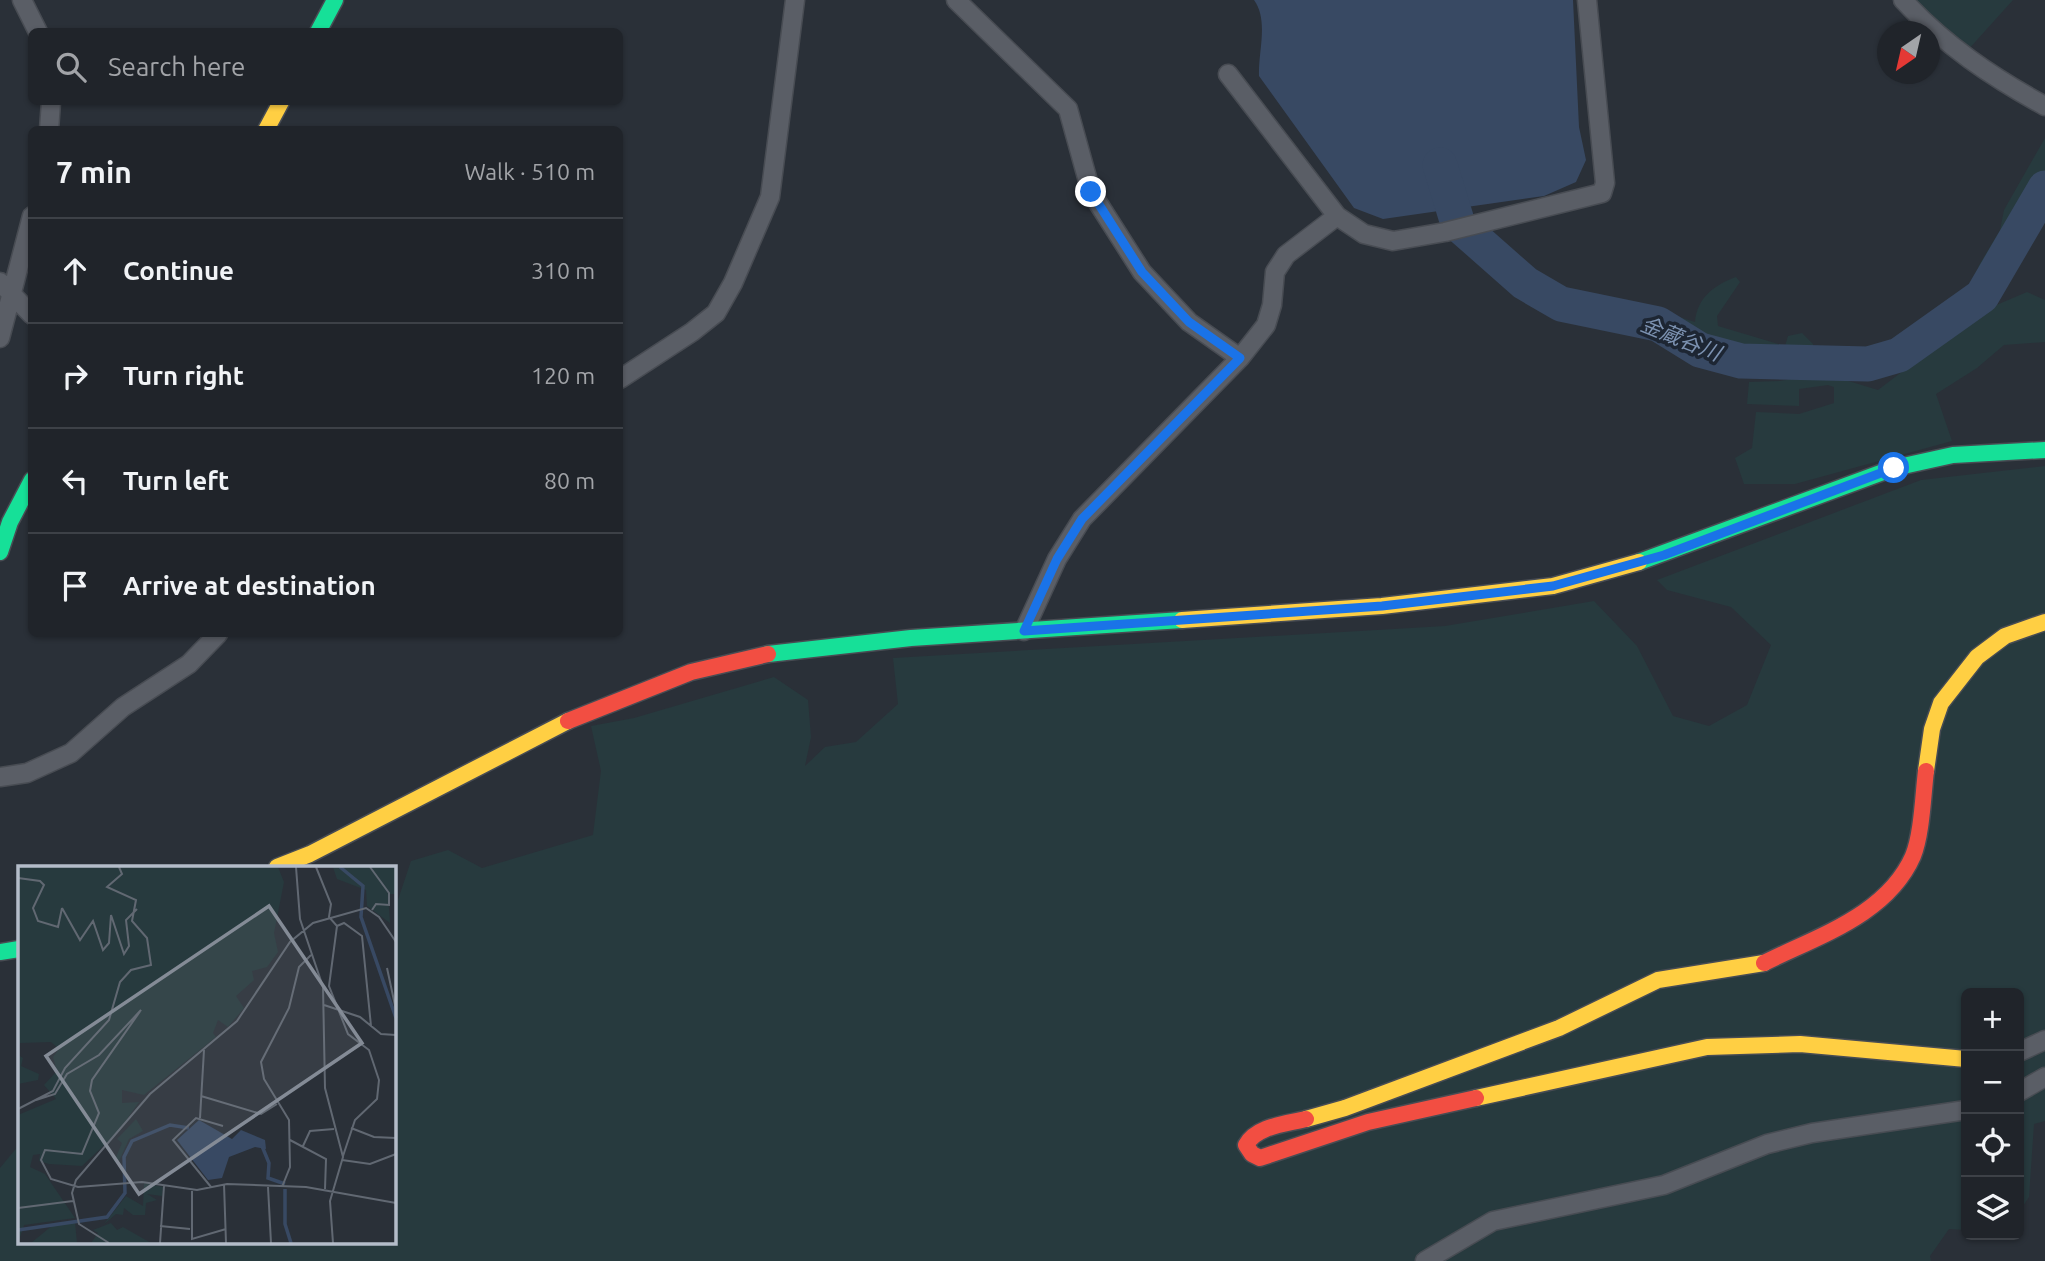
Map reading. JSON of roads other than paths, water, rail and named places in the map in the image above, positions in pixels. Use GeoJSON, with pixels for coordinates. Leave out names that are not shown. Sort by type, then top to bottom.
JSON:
{"type":"FeatureCollection","features":[{"type":"Feature","properties":{"kind":"street"},"geometry":{"type":"LineString","coordinates":[[22,0],[36,28]]}},
{"type":"Feature","properties":{"kind":"street"},"geometry":{"type":"LineString","coordinates":[[320,28],[335,0]]}},
{"type":"Feature","properties":{"kind":"street"},"geometry":{"type":"LineString","coordinates":[[623,377],[716,313],[733,283],[769,197],[794,0]]}},
{"type":"Feature","properties":{"kind":"street"},"geometry":{"type":"LineString","coordinates":[[956,0],[1068,109],[1091,192],[1142,272],[1189,322],[1240,358]]}},
{"type":"Feature","properties":{"kind":"street"},"geometry":{"type":"LineString","coordinates":[[1228,74],[1337,216],[1364,234],[1393,241],[1445,232],[1602,193],[1605,183],[1587,0]]}},
{"type":"Feature","properties":{"kind":"street"},"geometry":{"type":"LineString","coordinates":[[1903,0],[1950,46],[2004,84],[2045,106]]}},
{"type":"Feature","properties":{"kind":"street"},"geometry":{"type":"LineString","coordinates":[[49,126],[51,105]]}},
{"type":"Feature","properties":{"kind":"street"},"geometry":{"type":"LineString","coordinates":[[268,126],[279,105]]}},
{"type":"Feature","properties":{"kind":"street"},"geometry":{"type":"LineString","coordinates":[[1024,631],[1057,559],[1082,519],[1240,358],[1266,325],[1272,305],[1275,272],[1286,255],[1337,216]]}},
{"type":"Feature","properties":{"kind":"street"},"geometry":{"type":"LineString","coordinates":[[0,338],[5,288],[28,227]]}},
{"type":"Feature","properties":{"kind":"street"},"geometry":{"type":"LineString","coordinates":[[5,288],[28,311]]}},
{"type":"Feature","properties":{"kind":"street"},"geometry":{"type":"LineString","coordinates":[[280,866],[310,854],[585,712],[691,671],[779,652],[1024,631],[1382,606],[1553,586],[1664,555],[1894,468],[1953,455],[2045,450]]}},
{"type":"Feature","properties":{"kind":"street"},"geometry":{"type":"LineString","coordinates":[[0,552],[10,522],[28,488]]}},
{"type":"Feature","properties":{"kind":"street"},"geometry":{"type":"LineString","coordinates":[[1961,1059],[1800,1044],[1707,1047],[1368,1122],[1260,1158],[1252,1154],[1247,1145],[1250,1137],[1260,1131],[1345,1108],[1559,1028],[1658,980],[1762,964],[1858,917],[1893,891],[1914,855],[1932,729],[1941,703],[1977,657],[2005,636],[2045,622]]}},
{"type":"Feature","properties":{"kind":"street"},"geometry":{"type":"LineString","coordinates":[[0,777],[27,773],[71,753],[123,707],[190,664],[215,637]]}},
{"type":"Feature","properties":{"kind":"street"},"geometry":{"type":"LineString","coordinates":[[0,952],[18,949]]}},
{"type":"Feature","properties":{"kind":"street"},"geometry":{"type":"LineString","coordinates":[[2021,1051],[2045,1040]]}},
{"type":"Feature","properties":{"kind":"street"},"geometry":{"type":"LineString","coordinates":[[2024,1089],[2045,1077]]}},
{"type":"Feature","properties":{"kind":"street"},"geometry":{"type":"LineString","coordinates":[[1425,1261],[1493,1221],[1664,1185],[1768,1144],[1812,1133],[1961,1111]]}},
{"type":"Feature","properties":{"kind":"water"},"geometry":{"type":"Polygon","coordinates":[[[1254,0],[1573,0],[1579,127],[1586,160],[1576,182],[1544,196],[1383,219],[1354,208],[1259,76],[1262,27],[1254,0]]]}},
{"type":"Feature","properties":{"kind":"waterway","name":"金蔵谷川"},"geometry":{"type":"LineString","coordinates":[[1440,165],[1458,224],[1525,283],[1561,304],[1658,324],[1700,350],[1741,361],[1868,364],[1899,355],[1982,296],[2045,188]]}}]}
